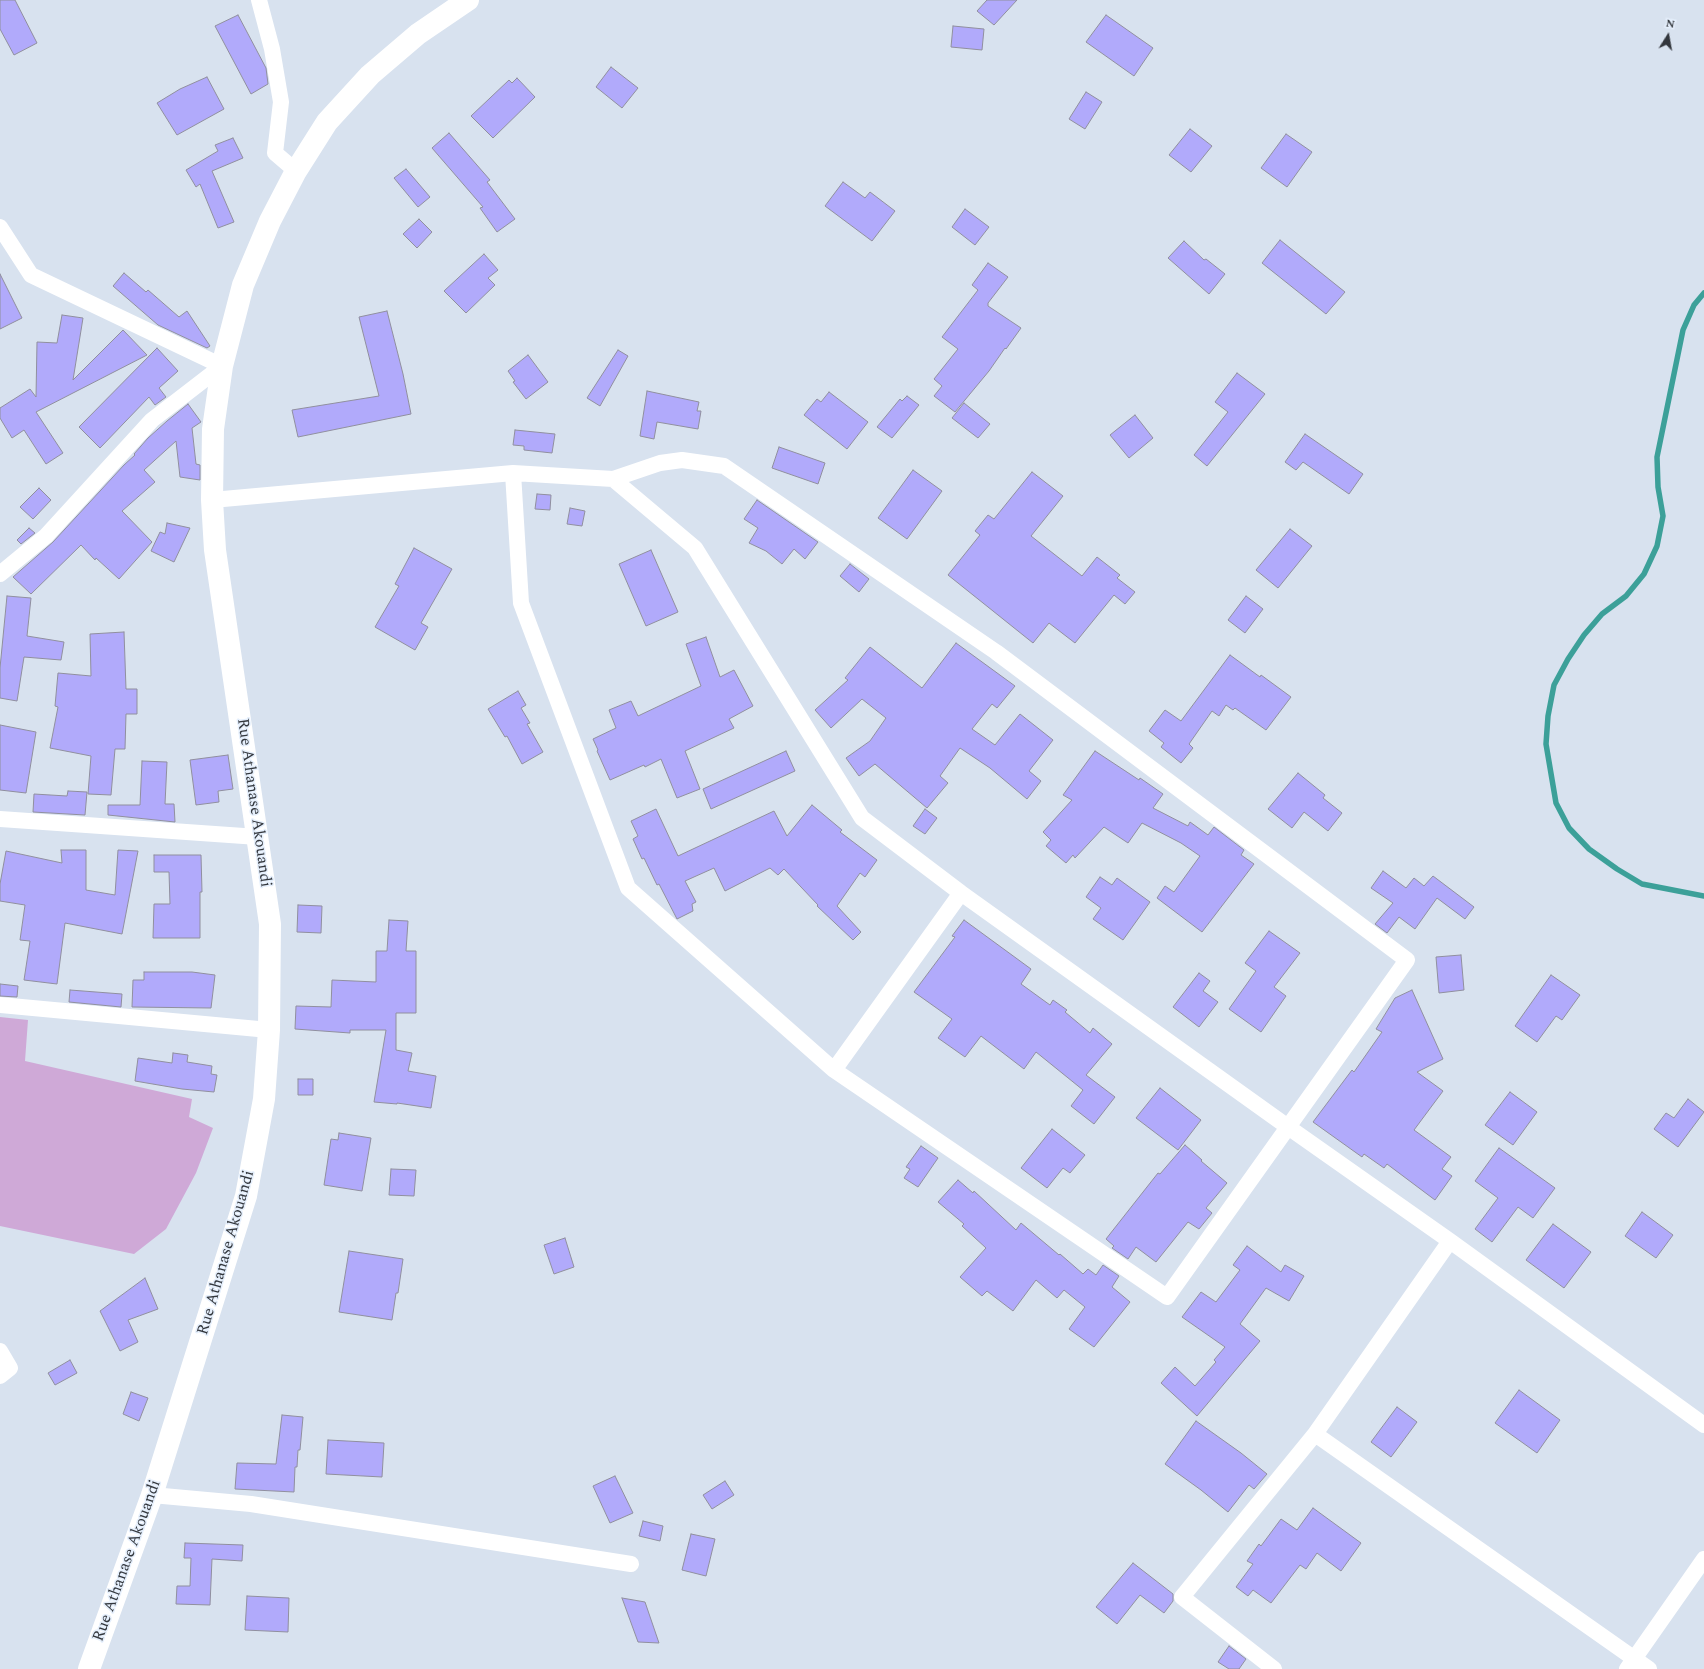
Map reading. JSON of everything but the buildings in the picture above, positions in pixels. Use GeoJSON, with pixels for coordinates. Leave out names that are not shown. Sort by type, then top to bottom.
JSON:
{"type":"FeatureCollection","features":[{"type":"Feature","properties":{"kind":"street"},"geometry":{"type":"LineString","coordinates":[[259,0],[272,49],[281,102],[275,153],[296,171]]}},
{"type":"Feature","properties":{"kind":"street","name":"Rue Athanase Akouandi"},"geometry":{"type":"LineString","coordinates":[[89,1669],[152,1496],[246,1196],[264,1098],[269,1030],[270,924],[215,550],[212,500],[213,429],[222,366],[244,285],[270,221],[296,171],[326,122],[370,76],[418,34],[468,0]]}},
{"type":"Feature","properties":{"kind":"street"},"geometry":{"type":"LineString","coordinates":[[0,227],[32,275],[222,366],[152,420],[46,536],[0,574]]}},
{"type":"Feature","properties":{"kind":"street"},"geometry":{"type":"LineString","coordinates":[[212,500],[513,473],[613,479],[660,463],[682,460],[724,466],[996,652],[1406,960],[1167,1297],[834,1070],[628,888],[521,603],[513,473]]}},
{"type":"Feature","properties":{"kind":"street"},"geometry":{"type":"LineString","coordinates":[[613,479],[695,548],[862,818],[961,893],[1704,1424]]}},
{"type":"Feature","properties":{"kind":"street"},"geometry":{"type":"LineString","coordinates":[[0,819],[258,837]]}},
{"type":"Feature","properties":{"kind":"street"},"geometry":{"type":"LineString","coordinates":[[834,1070],[961,893]]}},
{"type":"Feature","properties":{"kind":"street"},"geometry":{"type":"LineString","coordinates":[[0,1005],[269,1030]]}},
{"type":"Feature","properties":{"kind":"street"},"geometry":{"type":"LineString","coordinates":[[1274,1669],[1182,1597],[1315,1434],[1450,1241]]}},
{"type":"Feature","properties":{"kind":"street"},"geometry":{"type":"LineString","coordinates":[[0,1351],[10,1368],[0,1376]]}},
{"type":"Feature","properties":{"kind":"street"},"geometry":{"type":"LineString","coordinates":[[1315,1434],[1631,1664],[1649,1669]]}},
{"type":"Feature","properties":{"kind":"street"},"geometry":{"type":"LineString","coordinates":[[152,1496],[251,1504],[631,1564]]}},
{"type":"Feature","properties":{"kind":"street"},"geometry":{"type":"LineString","coordinates":[[1631,1664],[1704,1559]]}},
{"type":"Feature","properties":{"kind":"shaded area"},"geometry":{"type":"Polygon","coordinates":[[[0,1017],[28,1020],[25,1061],[192,1099],[189,1117],[213,1128],[196,1173],[166,1229],[134,1254],[0,1226],[0,1017]]]}},
{"type":"Feature","properties":{"kind":"waterway"},"geometry":{"type":"LineString","coordinates":[[1704,293],[1694,305],[1683,330],[1657,457],[1658,487],[1663,516],[1657,546],[1644,574],[1626,596],[1602,614],[1584,635],[1568,659],[1554,685],[1548,716],[1546,744],[1556,803],[1569,828],[1589,849],[1617,869],[1642,884],[1704,896]]}}]}
